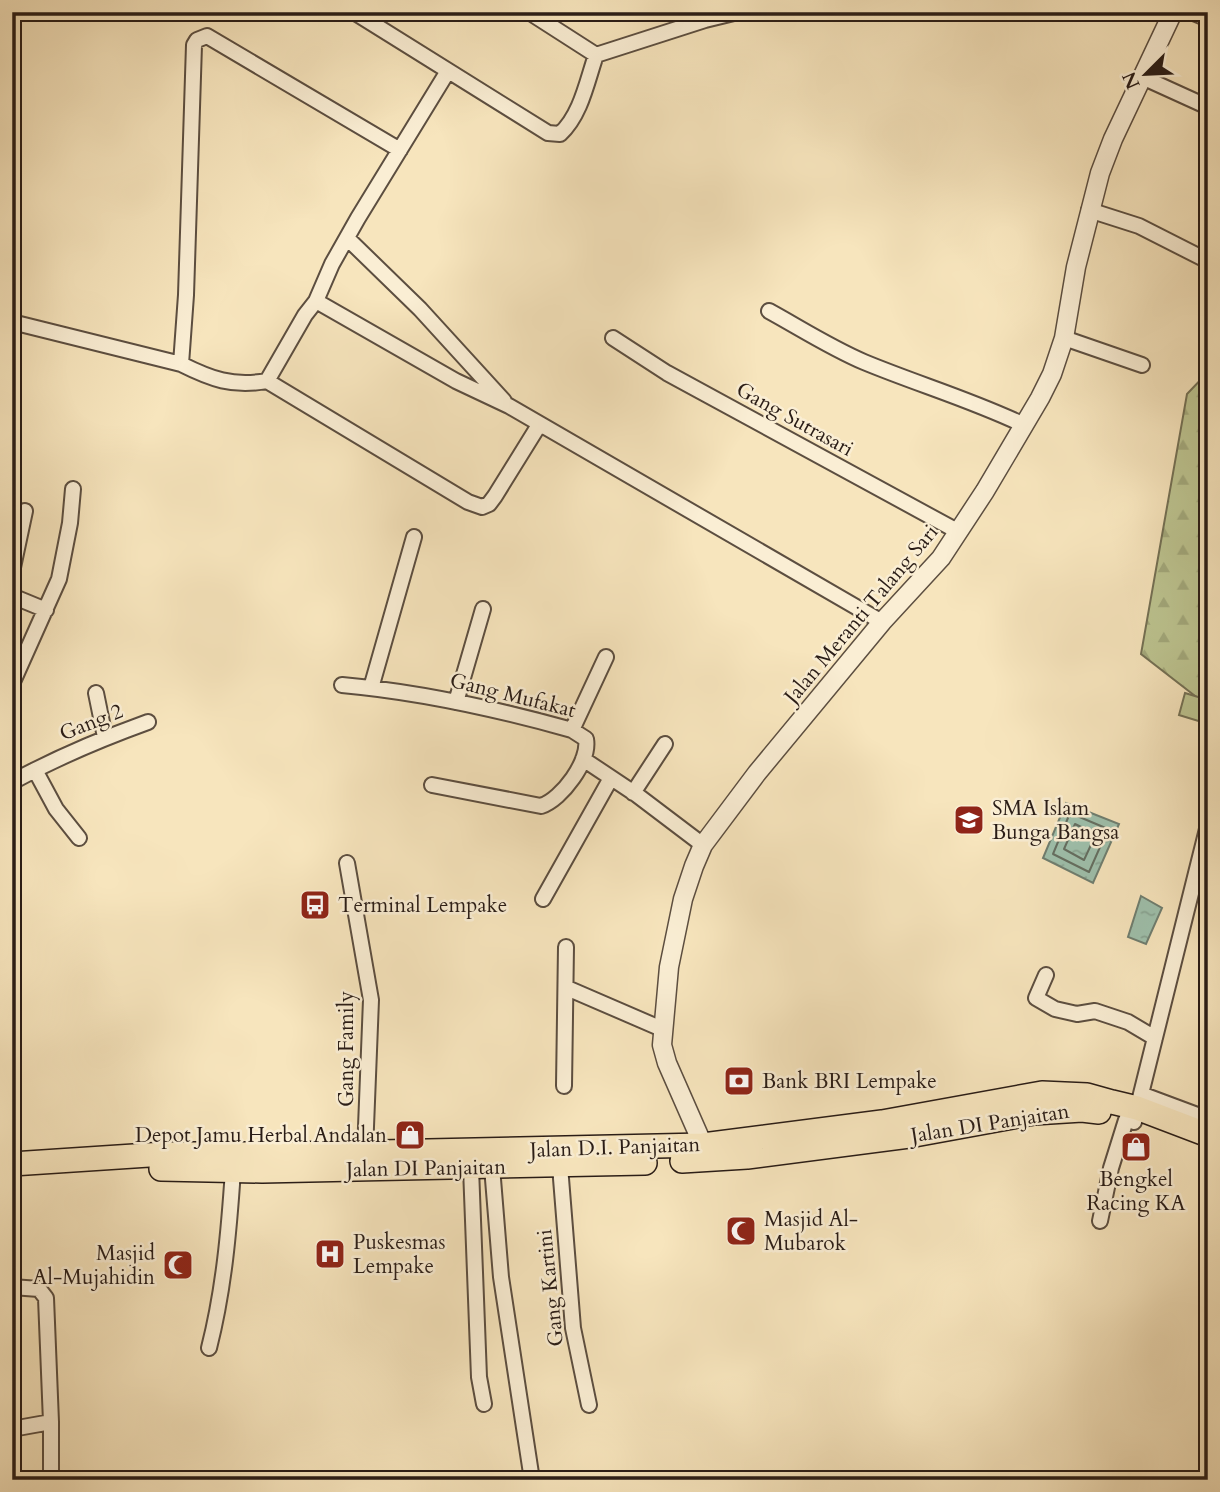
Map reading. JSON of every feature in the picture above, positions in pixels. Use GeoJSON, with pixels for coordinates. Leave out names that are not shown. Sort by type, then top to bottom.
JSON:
{"type":"FeatureCollection","features":[{"type":"Feature","properties":{"kind":"highway","name":"Jalan DI Panjaitan"},"geometry":{"type":"LineString","coordinates":[[12,1178],[162,1169],[233,1170],[441,1160],[482,1168],[560,1166],[909,1136],[1007,1117],[1048,1111],[1082,1110],[1134,1111],[1208,1150]]}},
{"type":"Feature","properties":{"kind":"highway"},"geometry":{"type":"LineString","coordinates":[[1134,1111],[1179,1116],[1208,1135]]}},
{"type":"Feature","properties":{"kind":"highway","name":"Jalan D.I. Panjaitan"},"geometry":{"type":"LineString","coordinates":[[12,1164],[164,1154],[365,1152],[441,1160],[707,1152]]}},
{"type":"Feature","properties":{"kind":"street"},"geometry":{"type":"LineString","coordinates":[[354,12],[548,133],[560,134],[568,126],[577,111],[596,55]]}},
{"type":"Feature","properties":{"kind":"street"},"geometry":{"type":"LineString","coordinates":[[528,12],[596,55]]}},
{"type":"Feature","properties":{"kind":"street"},"geometry":{"type":"LineString","coordinates":[[596,55],[738,12]]}},
{"type":"Feature","properties":{"kind":"street","name":"Jalan Meranti Talang Sari"},"geometry":{"type":"LineString","coordinates":[[707,1152],[667,1063],[662,1045],[669,967],[683,899],[703,845],[757,773],[882,622],[941,558],[1024,425],[1052,374],[1064,338],[1076,267],[1100,173],[1172,12]]}},
{"type":"Feature","properties":{"kind":"street"},"geometry":{"type":"LineString","coordinates":[[1191,12],[1208,19]]}},
{"type":"Feature","properties":{"kind":"street"},"geometry":{"type":"LineString","coordinates":[[181,364],[186,295],[194,45],[197,40],[207,36],[400,150]]}},
{"type":"Feature","properties":{"kind":"street"},"geometry":{"type":"LineString","coordinates":[[267,381],[316,301],[347,239],[448,71]]}},
{"type":"Feature","properties":{"kind":"street"},"geometry":{"type":"LineString","coordinates":[[1142,77],[1208,107]]}},
{"type":"Feature","properties":{"kind":"street"},"geometry":{"type":"LineString","coordinates":[[1089,210],[1139,226],[1208,261]]}},
{"type":"Feature","properties":{"kind":"street"},"geometry":{"type":"LineString","coordinates":[[347,239],[420,309],[509,405]]}},
{"type":"Feature","properties":{"kind":"street"},"geometry":{"type":"LineString","coordinates":[[316,301],[456,381],[509,405],[539,425],[882,622]]}},
{"type":"Feature","properties":{"kind":"street"},"geometry":{"type":"LineString","coordinates":[[769,311],[860,360],[989,408],[1024,425]]}},
{"type":"Feature","properties":{"kind":"street"},"geometry":{"type":"LineString","coordinates":[[12,322],[181,364],[230,384],[246,385],[267,381],[468,502],[482,507],[489,504],[495,496],[539,425]]}},
{"type":"Feature","properties":{"kind":"street","name":"Gang Sutrasari"},"geometry":{"type":"LineString","coordinates":[[614,338],[667,373],[959,532]]}},
{"type":"Feature","properties":{"kind":"street"},"geometry":{"type":"LineString","coordinates":[[1064,338],[1142,365]]}},
{"type":"Feature","properties":{"kind":"street"},"geometry":{"type":"LineString","coordinates":[[12,684],[59,579],[70,523],[73,489]]}},
{"type":"Feature","properties":{"kind":"street"},"geometry":{"type":"LineString","coordinates":[[12,572],[25,511]]}},
{"type":"Feature","properties":{"kind":"street"},"geometry":{"type":"LineString","coordinates":[[371,688],[414,537]]}},
{"type":"Feature","properties":{"kind":"street"},"geometry":{"type":"LineString","coordinates":[[12,596],[46,610]]}},
{"type":"Feature","properties":{"kind":"street"},"geometry":{"type":"LineString","coordinates":[[456,702],[482,609]]}},
{"type":"Feature","properties":{"kind":"street"},"geometry":{"type":"LineString","coordinates":[[572,730],[606,657]]}},
{"type":"Feature","properties":{"kind":"street","name":"Gang Mufakat"},"geometry":{"type":"LineString","coordinates":[[342,685],[456,702],[572,730],[586,739],[583,760]]}},
{"type":"Feature","properties":{"kind":"street"},"geometry":{"type":"LineString","coordinates":[[96,693],[105,737]]}},
{"type":"Feature","properties":{"kind":"street","name":"Gang 2"},"geometry":{"type":"LineString","coordinates":[[14,778],[105,737],[148,722]]}},
{"type":"Feature","properties":{"kind":"street"},"geometry":{"type":"LineString","coordinates":[[633,793],[665,744]]}},
{"type":"Feature","properties":{"kind":"street"},"geometry":{"type":"LineString","coordinates":[[432,785],[541,806],[551,803],[562,794],[583,760],[703,845]]}},
{"type":"Feature","properties":{"kind":"street"},"geometry":{"type":"LineString","coordinates":[[35,770],[56,809],[79,838]]}},
{"type":"Feature","properties":{"kind":"street"},"geometry":{"type":"LineString","coordinates":[[542,899],[611,778]]}},
{"type":"Feature","properties":{"kind":"street"},"geometry":{"type":"LineString","coordinates":[[1100,1221],[1111,1168],[1134,1111],[1155,1038],[1208,825]]}},
{"type":"Feature","properties":{"kind":"street","name":"Gang Family"},"geometry":{"type":"LineString","coordinates":[[347,863],[370,1000],[365,1152]]}},
{"type":"Feature","properties":{"kind":"street"},"geometry":{"type":"LineString","coordinates":[[564,1086],[566,947]]}},
{"type":"Feature","properties":{"kind":"street"},"geometry":{"type":"LineString","coordinates":[[1046,975],[1035,998],[1055,1009],[1077,1014],[1095,1011],[1128,1022],[1155,1038]]}},
{"type":"Feature","properties":{"kind":"street"},"geometry":{"type":"LineString","coordinates":[[567,988],[662,1029]]}},
{"type":"Feature","properties":{"kind":"street"},"geometry":{"type":"LineString","coordinates":[[1179,1116],[1208,1119]]}},
{"type":"Feature","properties":{"kind":"street","name":"Gang Kartini"},"geometry":{"type":"LineString","coordinates":[[560,1166],[573,1328],[589,1405]]}},
{"type":"Feature","properties":{"kind":"street"},"geometry":{"type":"LineString","coordinates":[[482,1168],[479,1377],[484,1404]]}},
{"type":"Feature","properties":{"kind":"street"},"geometry":{"type":"LineString","coordinates":[[482,1168],[532,1480]]}},
{"type":"Feature","properties":{"kind":"street"},"geometry":{"type":"LineString","coordinates":[[209,1348],[226,1261],[233,1170]]}},
{"type":"Feature","properties":{"kind":"street"},"geometry":{"type":"LineString","coordinates":[[12,1287],[39,1289],[46,1298],[51,1480]]}},
{"type":"Feature","properties":{"kind":"street"},"geometry":{"type":"LineString","coordinates":[[12,1429],[51,1422]]}},
{"type":"Feature","properties":{"kind":"green space"},"geometry":{"type":"Polygon","coordinates":[[[1208,372],[1208,706],[1141,654],[1187,394],[1208,372]]]}},
{"type":"Feature","properties":{"kind":"green space"},"geometry":{"type":"Polygon","coordinates":[[[1185,693],[1208,700],[1208,724],[1179,715],[1185,693]]]}},
{"type":"Feature","properties":{"kind":"water"},"geometry":{"type":"Polygon","coordinates":[[[1066,803],[1119,824],[1093,883],[1043,858],[1066,803]]]}},
{"type":"Feature","properties":{"kind":"water"},"geometry":{"type":"Polygon","coordinates":[[[1141,896],[1162,908],[1146,944],[1128,937],[1141,896]]]}},
{"type":"Feature","properties":{"kind":"place","name":"SMA Islam Bunga Bangsa"},"geometry":{"type":"Point","coordinates":[969,820]}},
{"type":"Feature","properties":{"kind":"place","name":"Terminal Lempake"},"geometry":{"type":"Point","coordinates":[315,905]}},
{"type":"Feature","properties":{"kind":"place","name":"Bank BRI Lempake"},"geometry":{"type":"Point","coordinates":[739,1081]}},
{"type":"Feature","properties":{"kind":"place","name":"Depot Jamu Herbal Andalan"},"geometry":{"type":"Point","coordinates":[410,1135]}},
{"type":"Feature","properties":{"kind":"place","name":"Bengkel Racing KA"},"geometry":{"type":"Point","coordinates":[1136,1147]}},
{"type":"Feature","properties":{"kind":"place","name":"Masjid Al- Mubarok"},"geometry":{"type":"Point","coordinates":[741,1231]}},
{"type":"Feature","properties":{"kind":"place","name":"Puskesmas Lempake"},"geometry":{"type":"Point","coordinates":[330,1254]}},
{"type":"Feature","properties":{"kind":"place","name":"Masjid Al-Mujahidin"},"geometry":{"type":"Point","coordinates":[178,1265]}}]}
